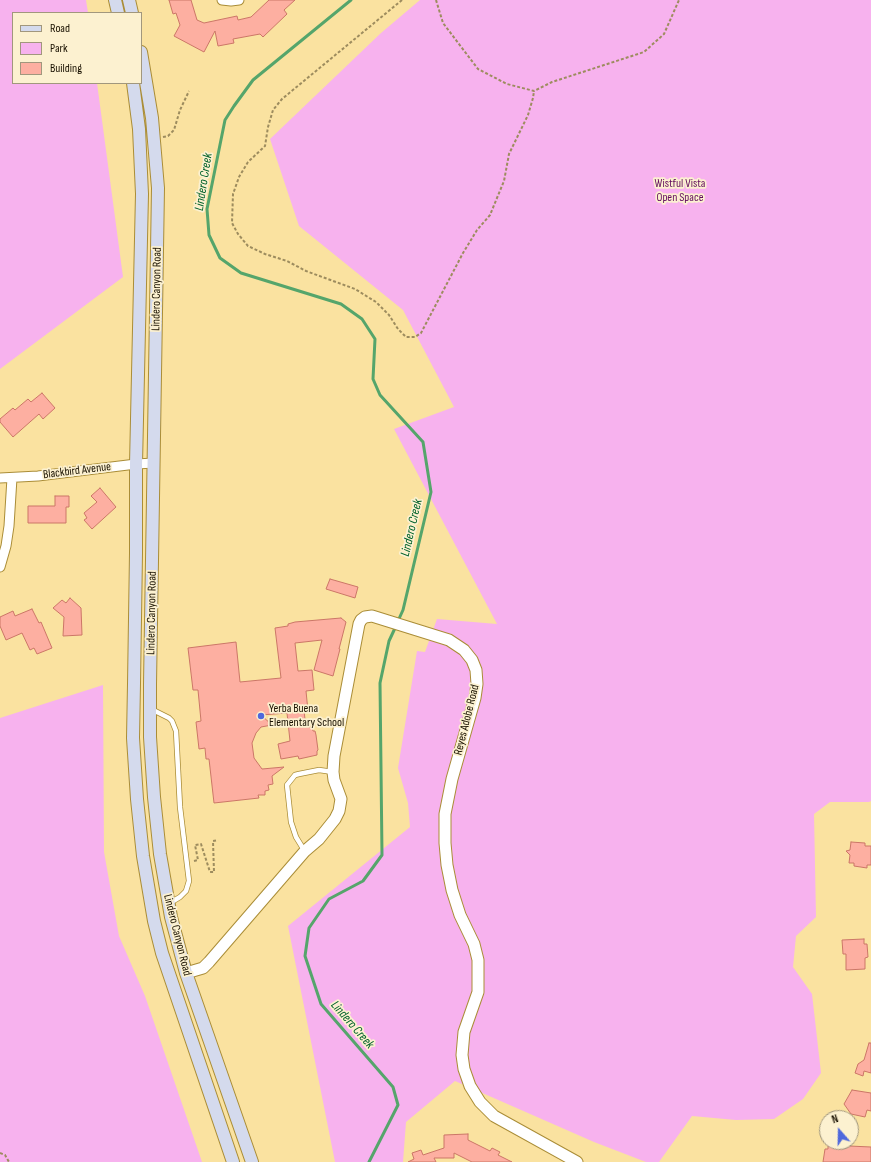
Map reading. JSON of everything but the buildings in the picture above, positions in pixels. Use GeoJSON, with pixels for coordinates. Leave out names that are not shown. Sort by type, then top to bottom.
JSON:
{"type":"FeatureCollection","features":[{"type":"Feature","properties":{"kind":"main road"},"geometry":{"type":"LineString","coordinates":[[115,0],[118,12]]}},
{"type":"Feature","properties":{"kind":"main road"},"geometry":{"type":"LineString","coordinates":[[129,0],[132,12]]}},
{"type":"Feature","properties":{"kind":"main road","name":"Lindero Canyon Road"},"geometry":{"type":"LineString","coordinates":[[142,58],[154,139],[155,166],[158,188],[150,708],[150,737],[154,797],[160,854],[169,904],[186,973],[252,1162]]}},
{"type":"Feature","properties":{"kind":"main road","name":"Lindero Canyon Road"},"geometry":{"type":"LineString","coordinates":[[133,84],[139,129],[142,194],[136,464],[133,738],[137,799],[143,856],[154,921],[162,953],[233,1162]]}},
{"type":"Feature","properties":{"kind":"main road"},"geometry":{"type":"LineString","coordinates":[[205,1079],[221,1073]]}},
{"type":"Feature","properties":{"kind":"street"},"geometry":{"type":"LineString","coordinates":[[223,0],[239,0]]}},
{"type":"Feature","properties":{"kind":"street","name":"Blackbird Avenue"},"geometry":{"type":"LineString","coordinates":[[0,478],[154,463]]}},
{"type":"Feature","properties":{"kind":"street"},"geometry":{"type":"LineString","coordinates":[[0,567],[6,546],[9,526],[12,478]]}},
{"type":"Feature","properties":{"kind":"street","name":"Reyes Adobe Road"},"geometry":{"type":"LineString","coordinates":[[186,973],[202,968],[209,962],[305,851],[319,839],[335,819],[339,811],[341,799],[333,772],[334,756],[361,620],[365,617],[378,617],[450,640],[464,650],[472,660],[476,670],[478,684],[452,779],[446,814],[445,843],[447,865],[452,890],[460,915],[474,944],[478,960],[478,992],[464,1032],[462,1054],[464,1069],[470,1086],[480,1102],[494,1116],[577,1162]]}},
{"type":"Feature","properties":{"kind":"lane"},"geometry":{"type":"LineString","coordinates":[[150,708],[169,718],[172,721],[176,731],[180,807],[189,880],[186,891],[169,904]]}},
{"type":"Feature","properties":{"kind":"lane"},"geometry":{"type":"LineString","coordinates":[[305,851],[293,830],[287,785],[295,775],[319,770],[333,772]]}},
{"type":"Feature","properties":{"kind":"path"},"geometry":{"type":"LineString","coordinates":[[402,0],[282,99],[273,110],[265,146],[245,167],[239,177],[233,194],[232,223],[238,234],[248,246],[265,254],[287,261],[306,271],[355,289],[376,302],[389,315],[406,337],[415,337],[421,333],[463,253],[477,230],[490,215],[504,181],[509,154],[528,115],[534,91]]}},
{"type":"Feature","properties":{"kind":"path"},"geometry":{"type":"LineString","coordinates":[[436,0],[443,23],[478,69],[507,84],[534,91],[552,82],[644,52],[664,34],[679,0]]}},
{"type":"Feature","properties":{"kind":"path"},"geometry":{"type":"LineString","coordinates":[[154,139],[168,136],[174,130],[180,110],[189,91]]}},
{"type":"Feature","properties":{"kind":"path"},"geometry":{"type":"LineString","coordinates":[[186,862],[198,860],[195,844],[201,844],[210,872],[214,872],[213,841],[218,840]]}},
{"type":"Feature","properties":{"kind":"path"},"geometry":{"type":"LineString","coordinates":[[0,1153],[5,1155],[9,1162]]}},
{"type":"Feature","properties":{"kind":"green space"},"geometry":{"type":"Polygon","coordinates":[[[0,0],[86,0],[88,12],[12,12],[12,84],[97,84],[123,277],[0,369],[0,0]]]}},
{"type":"Feature","properties":{"kind":"green space","name":"Wistful Vista Open Space"},"geometry":{"type":"Polygon","coordinates":[[[420,0],[871,0],[871,801],[830,802],[814,814],[816,917],[796,936],[793,967],[812,994],[821,1073],[803,1099],[774,1119],[736,1120],[692,1116],[659,1162],[646,1162],[594,1142],[455,1081],[406,1122],[403,1162],[335,1162],[288,926],[410,827],[408,803],[398,768],[417,651],[425,652],[437,619],[497,624],[394,429],[454,407],[403,310],[299,226],[270,139],[381,33],[420,0]]]}},
{"type":"Feature","properties":{"kind":"green space"},"geometry":{"type":"Polygon","coordinates":[[[103,685],[104,852],[119,936],[145,996],[202,1162],[0,1162],[0,718],[103,685]]]}},
{"type":"Feature","properties":{"kind":"waterway","name":"Lindero Creek"},"geometry":{"type":"LineString","coordinates":[[351,0],[253,80],[234,106],[225,120],[207,209],[209,235],[220,258],[241,273],[341,304],[362,319],[375,339],[373,379],[380,395],[423,442],[431,492],[403,610],[398,621]]}},
{"type":"Feature","properties":{"kind":"waterway","name":"Lindero Creek"},"geometry":{"type":"LineString","coordinates":[[369,1162],[398,1105],[393,1087],[321,1004],[305,956],[309,928],[329,899],[363,881],[382,855],[380,683],[389,641],[396,626]]}},
{"type":"Feature","properties":{"kind":"place","name":"Yerba Buena Elementary School"},"geometry":{"type":"Point","coordinates":[261,716]}}]}
